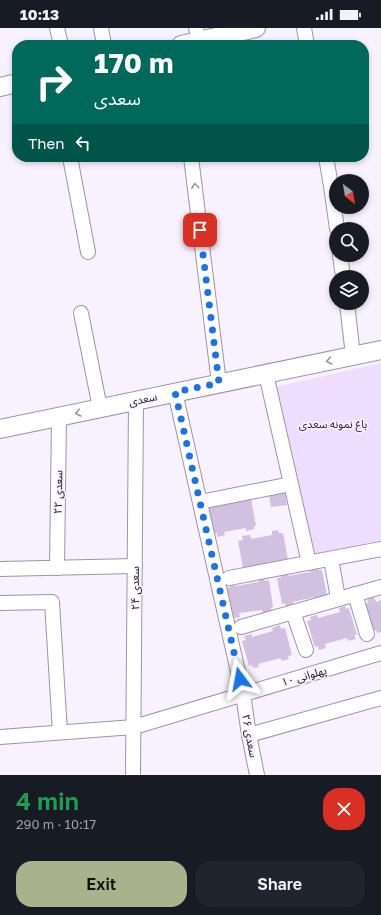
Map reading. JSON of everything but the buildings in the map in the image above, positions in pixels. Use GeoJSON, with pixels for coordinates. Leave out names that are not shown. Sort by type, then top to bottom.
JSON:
{"type":"FeatureCollection","features":[{"type":"Feature","properties":{"kind":"main road"},"geometry":{"type":"LineString","coordinates":[[189,40],[198,34],[256,28]]}},
{"type":"Feature","properties":{"kind":"main road"},"geometry":{"type":"LineString","coordinates":[[0,87],[12,84]]}},
{"type":"Feature","properties":{"kind":"main road","name":"سعدی"},"geometry":{"type":"LineString","coordinates":[[0,429],[381,350]]}},
{"type":"Feature","properties":{"kind":"street"},"geometry":{"type":"LineString","coordinates":[[57,28],[60,40]]}},
{"type":"Feature","properties":{"kind":"street"},"geometry":{"type":"LineString","coordinates":[[101,28],[103,40]]}},
{"type":"Feature","properties":{"kind":"street"},"geometry":{"type":"LineString","coordinates":[[304,28],[306,40]]}},
{"type":"Feature","properties":{"kind":"street"},"geometry":{"type":"LineString","coordinates":[[71,162],[88,252]]}},
{"type":"Feature","properties":{"kind":"street"},"geometry":{"type":"LineString","coordinates":[[192,162],[219,383]]}},
{"type":"Feature","properties":{"kind":"street"},"geometry":{"type":"LineString","coordinates":[[327,162],[336,222]]}},
{"type":"Feature","properties":{"kind":"street"},"geometry":{"type":"LineString","coordinates":[[347,310],[353,356]]}},
{"type":"Feature","properties":{"kind":"street"},"geometry":{"type":"LineString","coordinates":[[81,313],[100,408]]}},
{"type":"Feature","properties":{"kind":"street"},"geometry":{"type":"LineString","coordinates":[[266,374],[309,563]]}},
{"type":"Feature","properties":{"kind":"street","name":"سعدی ۲۶"},"geometry":{"type":"LineString","coordinates":[[175,392],[243,694],[249,735],[258,775]]}},
{"type":"Feature","properties":{"kind":"street","name":"سعدی ۲۴"},"geometry":{"type":"LineString","coordinates":[[133,775],[136,401]]}},
{"type":"Feature","properties":{"kind":"street","name":"سعدی ۲۲"},"geometry":{"type":"LineString","coordinates":[[57,568],[59,417]]}},
{"type":"Feature","properties":{"kind":"street"},"geometry":{"type":"LineString","coordinates":[[200,502],[291,484]]}},
{"type":"Feature","properties":{"kind":"street"},"geometry":{"type":"LineString","coordinates":[[229,578],[381,549]]}},
{"type":"Feature","properties":{"kind":"street"},"geometry":{"type":"LineString","coordinates":[[331,559],[338,598]]}},
{"type":"Feature","properties":{"kind":"street"},"geometry":{"type":"LineString","coordinates":[[0,569],[135,566]]}},
{"type":"Feature","properties":{"kind":"street"},"geometry":{"type":"LineString","coordinates":[[241,627],[338,598],[381,587]]}},
{"type":"Feature","properties":{"kind":"street"},"geometry":{"type":"LineString","coordinates":[[355,594],[367,634]]}},
{"type":"Feature","properties":{"kind":"street"},"geometry":{"type":"LineString","coordinates":[[0,603],[52,602],[60,732]]}},
{"type":"Feature","properties":{"kind":"street"},"geometry":{"type":"LineString","coordinates":[[293,612],[306,650]]}},
{"type":"Feature","properties":{"kind":"street","name":"پهلوانی ۱۰"},"geometry":{"type":"LineString","coordinates":[[0,737],[134,726],[381,653]]}},
{"type":"Feature","properties":{"kind":"street"},"geometry":{"type":"LineString","coordinates":[[249,735],[381,698]]}},
{"type":"Feature","properties":{"kind":"green space","name":"باغ نمونه سعدی"},"geometry":{"type":"Polygon","coordinates":[[[381,363],[381,543],[313,557],[275,387],[381,363]]]}},
{"type":"Feature","properties":{"kind":"route"},"geometry":{"type":"LineString","coordinates":[[200,230],[219,383],[175,392],[240,679]]}}]}
